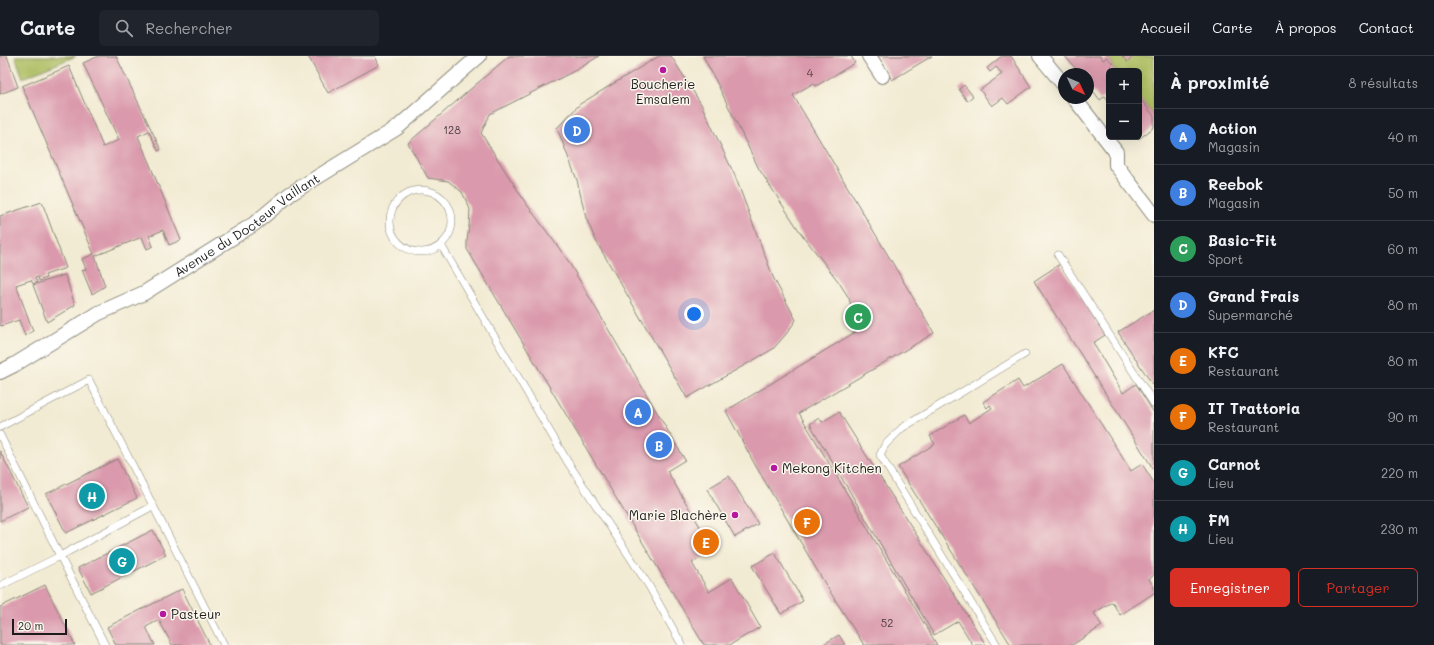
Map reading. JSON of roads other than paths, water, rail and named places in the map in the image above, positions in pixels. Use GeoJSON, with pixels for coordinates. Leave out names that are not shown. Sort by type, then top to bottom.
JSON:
{"type":"FeatureCollection","features":[{"type":"Feature","properties":{"kind":"street","name":"Avenue du Docteur Vaillant"},"geometry":{"type":"LineString","coordinates":[[0,372],[99,313],[144,293],[254,224],[290,194],[397,128],[479,56]]}},
{"type":"Feature","properties":{"kind":"street"},"geometry":{"type":"LineString","coordinates":[[869,56],[882,76]]}},
{"type":"Feature","properties":{"kind":"street"},"geometry":{"type":"LineString","coordinates":[[1040,56],[1058,78]]}},
{"type":"Feature","properties":{"kind":"street"},"geometry":{"type":"LineString","coordinates":[[1079,104],[1116,152],[1116,165],[1154,215]]}},
{"type":"Feature","properties":{"kind":"lane"},"geometry":{"type":"LineString","coordinates":[[423,190],[433,192],[442,198],[449,206],[452,217],[452,227],[448,237],[441,245],[432,250],[423,252],[413,251],[404,247],[397,241],[390,223],[396,204],[403,196],[412,192],[423,190]]}},
{"type":"Feature","properties":{"kind":"lane"},"geometry":{"type":"LineString","coordinates":[[441,245],[567,461],[648,586],[682,645]]}},
{"type":"Feature","properties":{"kind":"lane"},"geometry":{"type":"LineString","coordinates":[[1058,256],[1154,404]]}},
{"type":"Feature","properties":{"kind":"lane"},"geometry":{"type":"LineString","coordinates":[[997,645],[880,455],[885,445],[902,428],[1025,354]]}},
{"type":"Feature","properties":{"kind":"lane"},"geometry":{"type":"LineString","coordinates":[[0,427],[90,380],[224,645]]}},
{"type":"Feature","properties":{"kind":"lane"},"geometry":{"type":"LineString","coordinates":[[0,435],[105,645]]}},
{"type":"Feature","properties":{"kind":"lane"},"geometry":{"type":"LineString","coordinates":[[0,586],[60,556],[153,506]]}},
{"type":"Feature","properties":{"kind":"place","name":"Boucherie Emsalem"},"geometry":{"type":"Point","coordinates":[663,70]}},
{"type":"Feature","properties":{"kind":"place","name":"Grand Frais"},"geometry":{"type":"Point","coordinates":[577,130]}},
{"type":"Feature","properties":{"kind":"place","name":"Basic-Fit"},"geometry":{"type":"Point","coordinates":[858,317]}},
{"type":"Feature","properties":{"kind":"place","name":"Action"},"geometry":{"type":"Point","coordinates":[638,412]}},
{"type":"Feature","properties":{"kind":"place","name":"Reebok"},"geometry":{"type":"Point","coordinates":[659,445]}},
{"type":"Feature","properties":{"kind":"place","name":"Mekong Kitchen"},"geometry":{"type":"Point","coordinates":[774,468]}},
{"type":"Feature","properties":{"kind":"place","name":"FM"},"geometry":{"type":"Point","coordinates":[92,496]}},
{"type":"Feature","properties":{"kind":"place","name":"Marie Blachère"},"geometry":{"type":"Point","coordinates":[735,515]}},
{"type":"Feature","properties":{"kind":"place","name":"IT Trattoria"},"geometry":{"type":"Point","coordinates":[807,522]}},
{"type":"Feature","properties":{"kind":"place","name":"KFC"},"geometry":{"type":"Point","coordinates":[706,542]}},
{"type":"Feature","properties":{"kind":"place","name":"Carnot"},"geometry":{"type":"Point","coordinates":[122,561]}},
{"type":"Feature","properties":{"kind":"place","name":"Pasteur"},"geometry":{"type":"Point","coordinates":[163,614]}}]}
